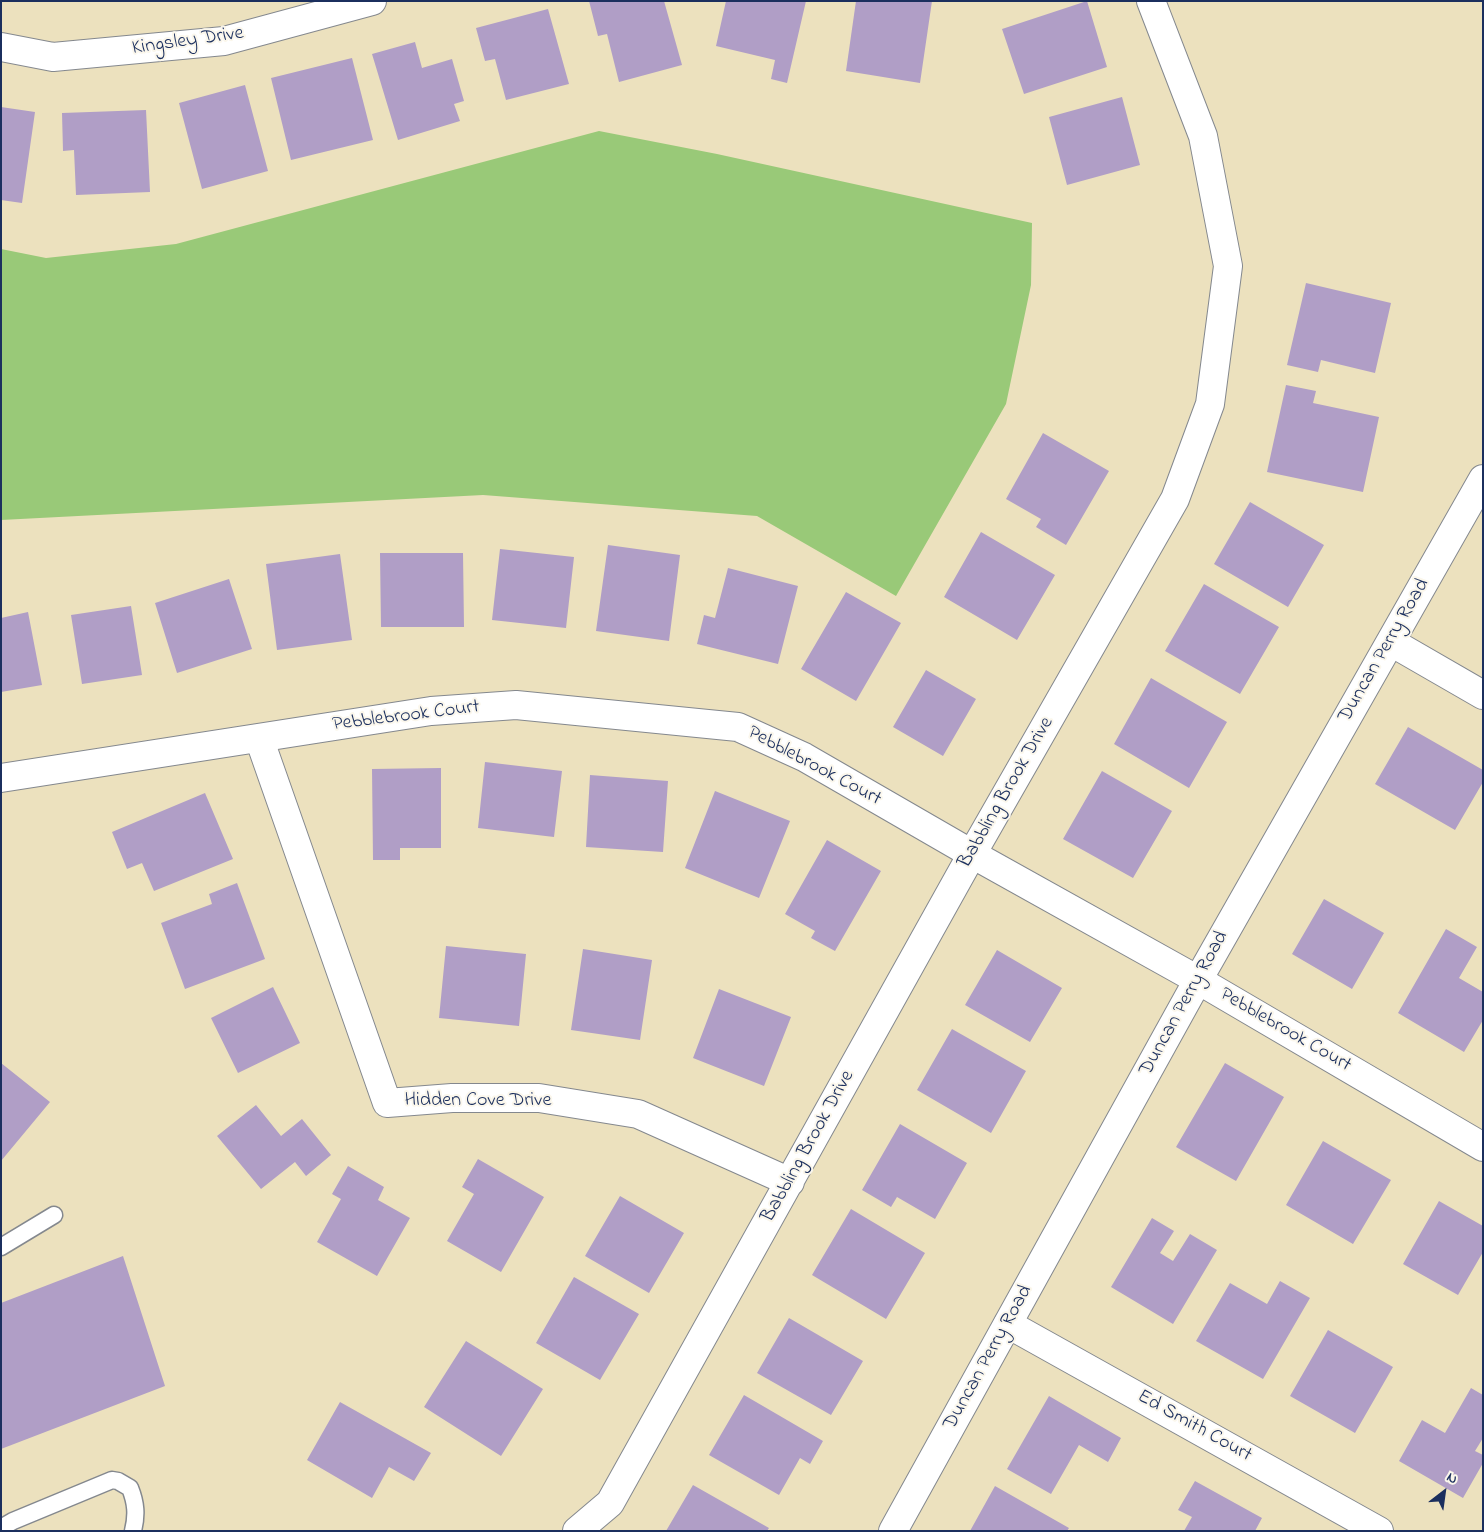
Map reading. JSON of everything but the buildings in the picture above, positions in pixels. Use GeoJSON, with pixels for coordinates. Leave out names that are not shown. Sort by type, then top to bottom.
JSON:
{"type":"FeatureCollection","features":[{"type":"Feature","properties":{"kind":"street","name":"Kingsley Drive"},"geometry":{"type":"LineString","coordinates":[[1,47],[53,57],[224,41],[372,1]]}},
{"type":"Feature","properties":{"kind":"street","name":"Babbling Brook Drive"},"geometry":{"type":"LineString","coordinates":[[577,1531],[610,1503],[972,854],[1175,499],[1210,404],[1228,266],[1203,136],[1151,1]]}},
{"type":"Feature","properties":{"kind":"street","name":"Duncan Perry Road"},"geometry":{"type":"LineString","coordinates":[[893,1531],[1198,980],[1483,479]]}},
{"type":"Feature","properties":{"kind":"street"},"geometry":{"type":"LineString","coordinates":[[1391,642],[1483,695]]}},
{"type":"Feature","properties":{"kind":"street","name":"Pebblebrook Court"},"geometry":{"type":"LineString","coordinates":[[1,778],[431,711],[516,705],[738,727],[804,757],[972,854],[1198,980],[1483,1147]]}},
{"type":"Feature","properties":{"kind":"street","name":"Hidden Cove Drive"},"geometry":{"type":"LineString","coordinates":[[259,738],[386,1103],[452,1098],[539,1098],[638,1114],[790,1182]]}},
{"type":"Feature","properties":{"kind":"street","name":"Ed Smith Court"},"geometry":{"type":"LineString","coordinates":[[1008,1324],[1343,1522],[1379,1531]]}},
{"type":"Feature","properties":{"kind":"lane"},"geometry":{"type":"LineString","coordinates":[[1,1247],[54,1215]]}},
{"type":"Feature","properties":{"kind":"lane"},"geometry":{"type":"LineString","coordinates":[[1,1528],[13,1521],[107,1481],[118,1481],[130,1488],[134,1498],[137,1516],[133,1531]]}},
{"type":"Feature","properties":{"kind":"green space"},"geometry":{"type":"Polygon","coordinates":[[[599,131],[717,154],[1032,223],[1031,285],[1006,404],[896,596],[757,516],[483,495],[1,520],[1,249],[46,258],[176,244],[599,131]]]}}]}
